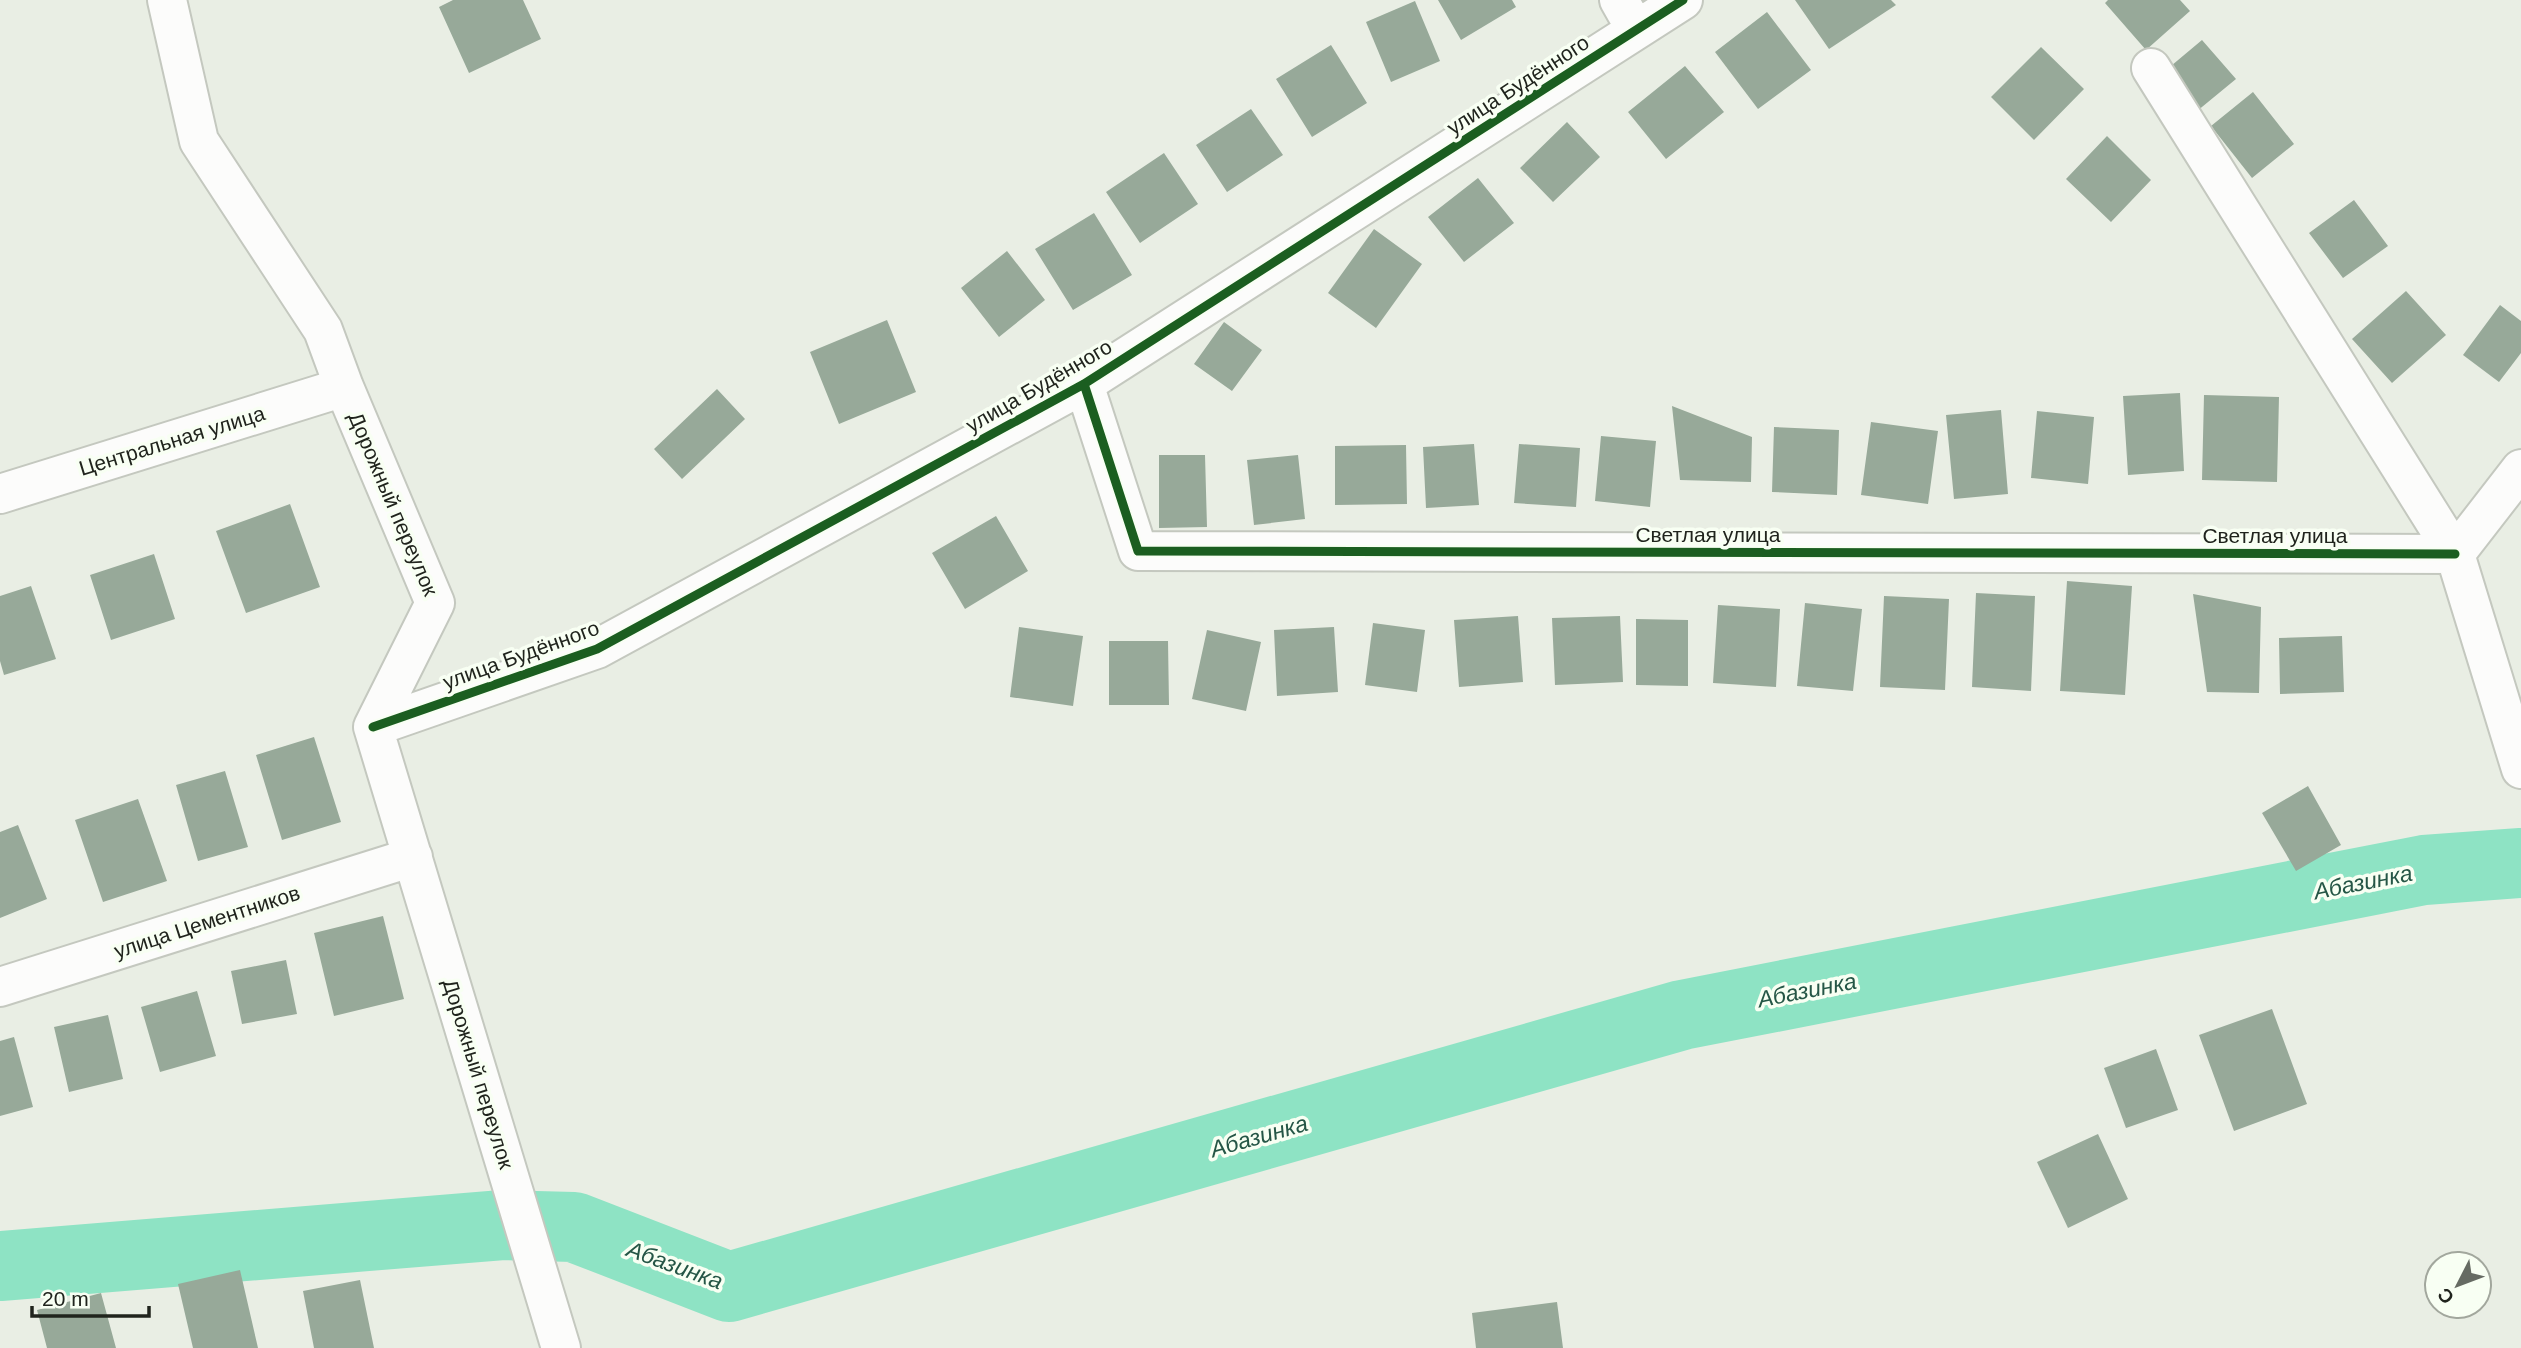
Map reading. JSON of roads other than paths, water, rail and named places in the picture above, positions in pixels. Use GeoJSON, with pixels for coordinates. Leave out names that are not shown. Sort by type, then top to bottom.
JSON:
{"type":"FeatureCollection","features":[{"type":"Feature","properties":{"kind":"street","name":"Дорожный переулок"},"geometry":{"type":"LineString","coordinates":[[167,0],[199,141],[323,330],[344,387],[435,603],[373,727],[561,1348]]}},
{"type":"Feature","properties":{"kind":"street","name":"улица Будённого"},"geometry":{"type":"LineString","coordinates":[[373,727],[597,649],[1084,384],[1627,15],[1683,0]]}},
{"type":"Feature","properties":{"kind":"street"},"geometry":{"type":"LineString","coordinates":[[2151,68],[2455,554],[2521,769]]}},
{"type":"Feature","properties":{"kind":"street","name":"Светлая улица"},"geometry":{"type":"LineString","coordinates":[[1084,384],[1138,551],[2455,554]]}},
{"type":"Feature","properties":{"kind":"street","name":"Центральная улица"},"geometry":{"type":"LineString","coordinates":[[0,494],[344,387]]}},
{"type":"Feature","properties":{"kind":"street"},"geometry":{"type":"LineString","coordinates":[[2455,554],[2521,469]]}},
{"type":"Feature","properties":{"kind":"street","name":"улица Цементников"},"geometry":{"type":"LineString","coordinates":[[0,987],[413,857]]}},
{"type":"Feature","properties":{"kind":"waterway","name":"Абазинка"},"geometry":{"type":"LineString","coordinates":[[0,1266],[503,1225],[574,1227],[729,1287],[1682,1015],[2424,870],[2521,863]]}}]}
